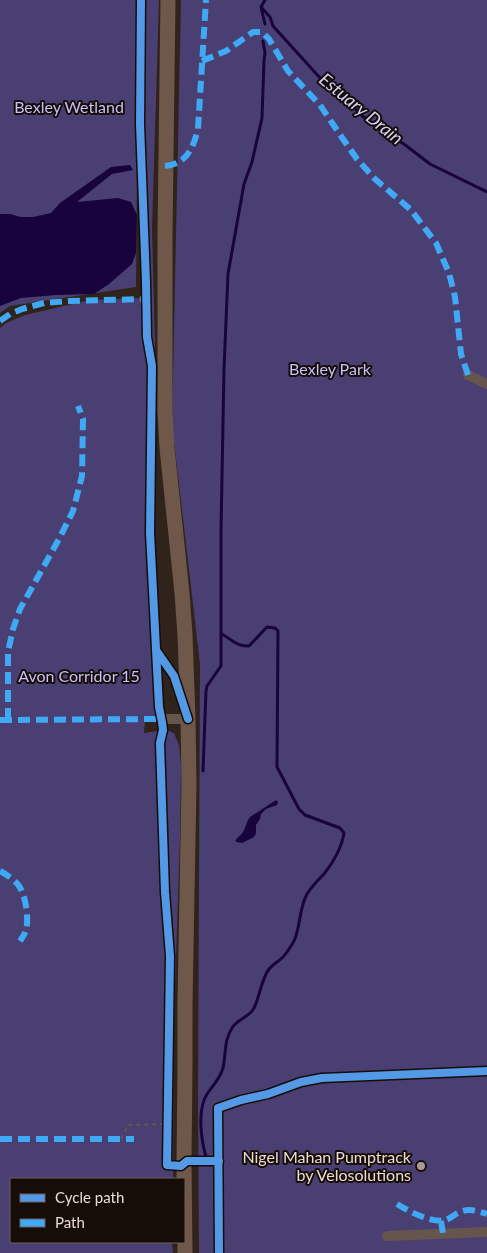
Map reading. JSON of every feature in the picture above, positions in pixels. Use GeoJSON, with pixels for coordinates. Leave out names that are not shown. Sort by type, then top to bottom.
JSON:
{"type":"FeatureCollection","features":[{"type":"Feature","properties":{"kind":"highway"},"geometry":{"type":"LineString","coordinates":[[168,0],[164,233],[165,411],[182,593],[188,719],[189,813],[184,1178]]}},
{"type":"Feature","properties":{"kind":"street"},"geometry":{"type":"LineString","coordinates":[[468,376],[487,384]]}},
{"type":"Feature","properties":{"kind":"street"},"geometry":{"type":"LineString","coordinates":[[162,719],[188,719]]}},
{"type":"Feature","properties":{"kind":"street"},"geometry":{"type":"LineString","coordinates":[[387,1236],[487,1232]]}},
{"type":"Feature","properties":{"kind":"path"},"geometry":{"type":"LineString","coordinates":[[121,1139],[128,1125],[167,1128],[168,1116]]}},
{"type":"Feature","properties":{"kind":"green space","name":"Avon Corridor 15"},"geometry":{"type":"Polygon","coordinates":[[[0,0],[159,0],[152,230],[155,344],[150,533],[159,707],[162,719],[145,720],[144,733],[166,730],[174,733],[179,745],[181,765],[174,1019],[173,1178],[10,1178],[10,1243],[172,1243],[173,1253],[0,1253],[0,328],[6,323],[25,315],[90,300],[142,298],[143,273],[137,171],[136,287],[10,306],[0,313],[0,0]]]}},
{"type":"Feature","properties":{"kind":"green space","name":"Bexley Park"},"geometry":{"type":"Polygon","coordinates":[[[181,0],[487,0],[487,1253],[199,1253],[200,664],[172,424],[181,0]]]}},
{"type":"Feature","properties":{"kind":"shaded area"},"geometry":{"type":"Polygon","coordinates":[[[130,165],[133,170],[112,174],[77,202],[118,198],[131,202],[137,215],[136,253],[132,264],[94,294],[21,298],[0,306],[0,214],[33,217],[51,213],[60,203],[111,167],[130,165]]]}},
{"type":"Feature","properties":{"kind":"shaded area"},"geometry":{"type":"Polygon","coordinates":[[[276,800],[278,802],[277,805],[266,809],[261,814],[256,825],[254,837],[242,843],[235,841],[243,832],[250,817],[276,800]]]}},
{"type":"Feature","properties":{"kind":"waterway","name":"Estuary Drain"},"geometry":{"type":"LineString","coordinates":[[265,0],[261,7],[270,17],[273,26],[331,90],[349,102],[361,115],[430,164],[487,192]]}},
{"type":"Feature","properties":{"kind":"waterway"},"geometry":{"type":"LineString","coordinates":[[261,7],[265,24]]}},
{"type":"Feature","properties":{"kind":"waterway"},"geometry":{"type":"LineString","coordinates":[[203,771],[206,691],[207,686],[221,666],[221,531],[228,274],[244,184],[252,162],[262,118],[265,53],[263,41]]}},
{"type":"Feature","properties":{"kind":"waterway"},"geometry":{"type":"LineString","coordinates":[[206,1157],[201,1133],[202,1108],[207,1094],[222,1072],[229,1033],[237,1022],[250,1014],[256,1003],[266,973],[284,955],[294,941],[304,899],[334,860],[344,833],[340,828],[305,815],[299,809],[277,767],[278,631],[275,628],[267,627],[249,646],[238,644],[222,634]]}},
{"type":"Feature","properties":{"kind":"marked path"},"geometry":{"type":"LineString","coordinates":[[165,166],[179,162],[188,154],[198,129],[206,0]]}},
{"type":"Feature","properties":{"kind":"marked path"},"geometry":{"type":"LineString","coordinates":[[202,61],[226,51],[253,32],[262,32],[269,39],[288,71],[320,105],[357,159],[375,179],[411,210],[436,243],[449,273],[455,297],[461,354],[468,375]]}},
{"type":"Feature","properties":{"kind":"marked path"},"geometry":{"type":"LineString","coordinates":[[0,321],[22,309],[44,303],[146,299],[146,294]]}},
{"type":"Feature","properties":{"kind":"marked path"},"geometry":{"type":"LineString","coordinates":[[8,720],[8,652],[13,629],[20,609],[73,511],[82,476],[83,419],[78,406]]}},
{"type":"Feature","properties":{"kind":"marked path"},"geometry":{"type":"LineString","coordinates":[[0,720],[162,719]]}},
{"type":"Feature","properties":{"kind":"marked path"},"geometry":{"type":"LineString","coordinates":[[0,871],[16,882],[23,896],[27,925],[20,941]]}},
{"type":"Feature","properties":{"kind":"marked path"},"geometry":{"type":"LineString","coordinates":[[0,1139],[134,1139]]}},
{"type":"Feature","properties":{"kind":"marked path"},"geometry":{"type":"LineString","coordinates":[[397,1204],[428,1219],[441,1221],[466,1210],[487,1214]]}},
{"type":"Feature","properties":{"kind":"marked path"},"geometry":{"type":"LineString","coordinates":[[441,1221],[443,1234]]}},
{"type":"Feature","properties":{"kind":"cycle path"},"geometry":{"type":"LineString","coordinates":[[141,0],[140,124],[147,337],[152,366],[150,533],[159,707],[163,730],[160,743],[165,892],[170,956],[167,1165],[181,1166],[187,1161],[219,1161]]}},
{"type":"Feature","properties":{"kind":"cycle path"},"geometry":{"type":"LineString","coordinates":[[156,650],[174,676],[188,719]]}},
{"type":"Feature","properties":{"kind":"cycle path"},"geometry":{"type":"LineString","coordinates":[[218,1108],[241,1100],[268,1094],[301,1082],[322,1078],[487,1071]]}},
{"type":"Feature","properties":{"kind":"cycle path"},"geometry":{"type":"LineString","coordinates":[[218,1108],[219,1253]]}},
{"type":"Feature","properties":{"kind":"place","name":"Nigel Mahan Pumptrack by Velosolutions"},"geometry":{"type":"Point","coordinates":[421,1166]}},
{"type":"Feature","properties":{"kind":"park label","name":"Bexley Wetland"},"geometry":{"type":"Point","coordinates":[69,107]}}]}
